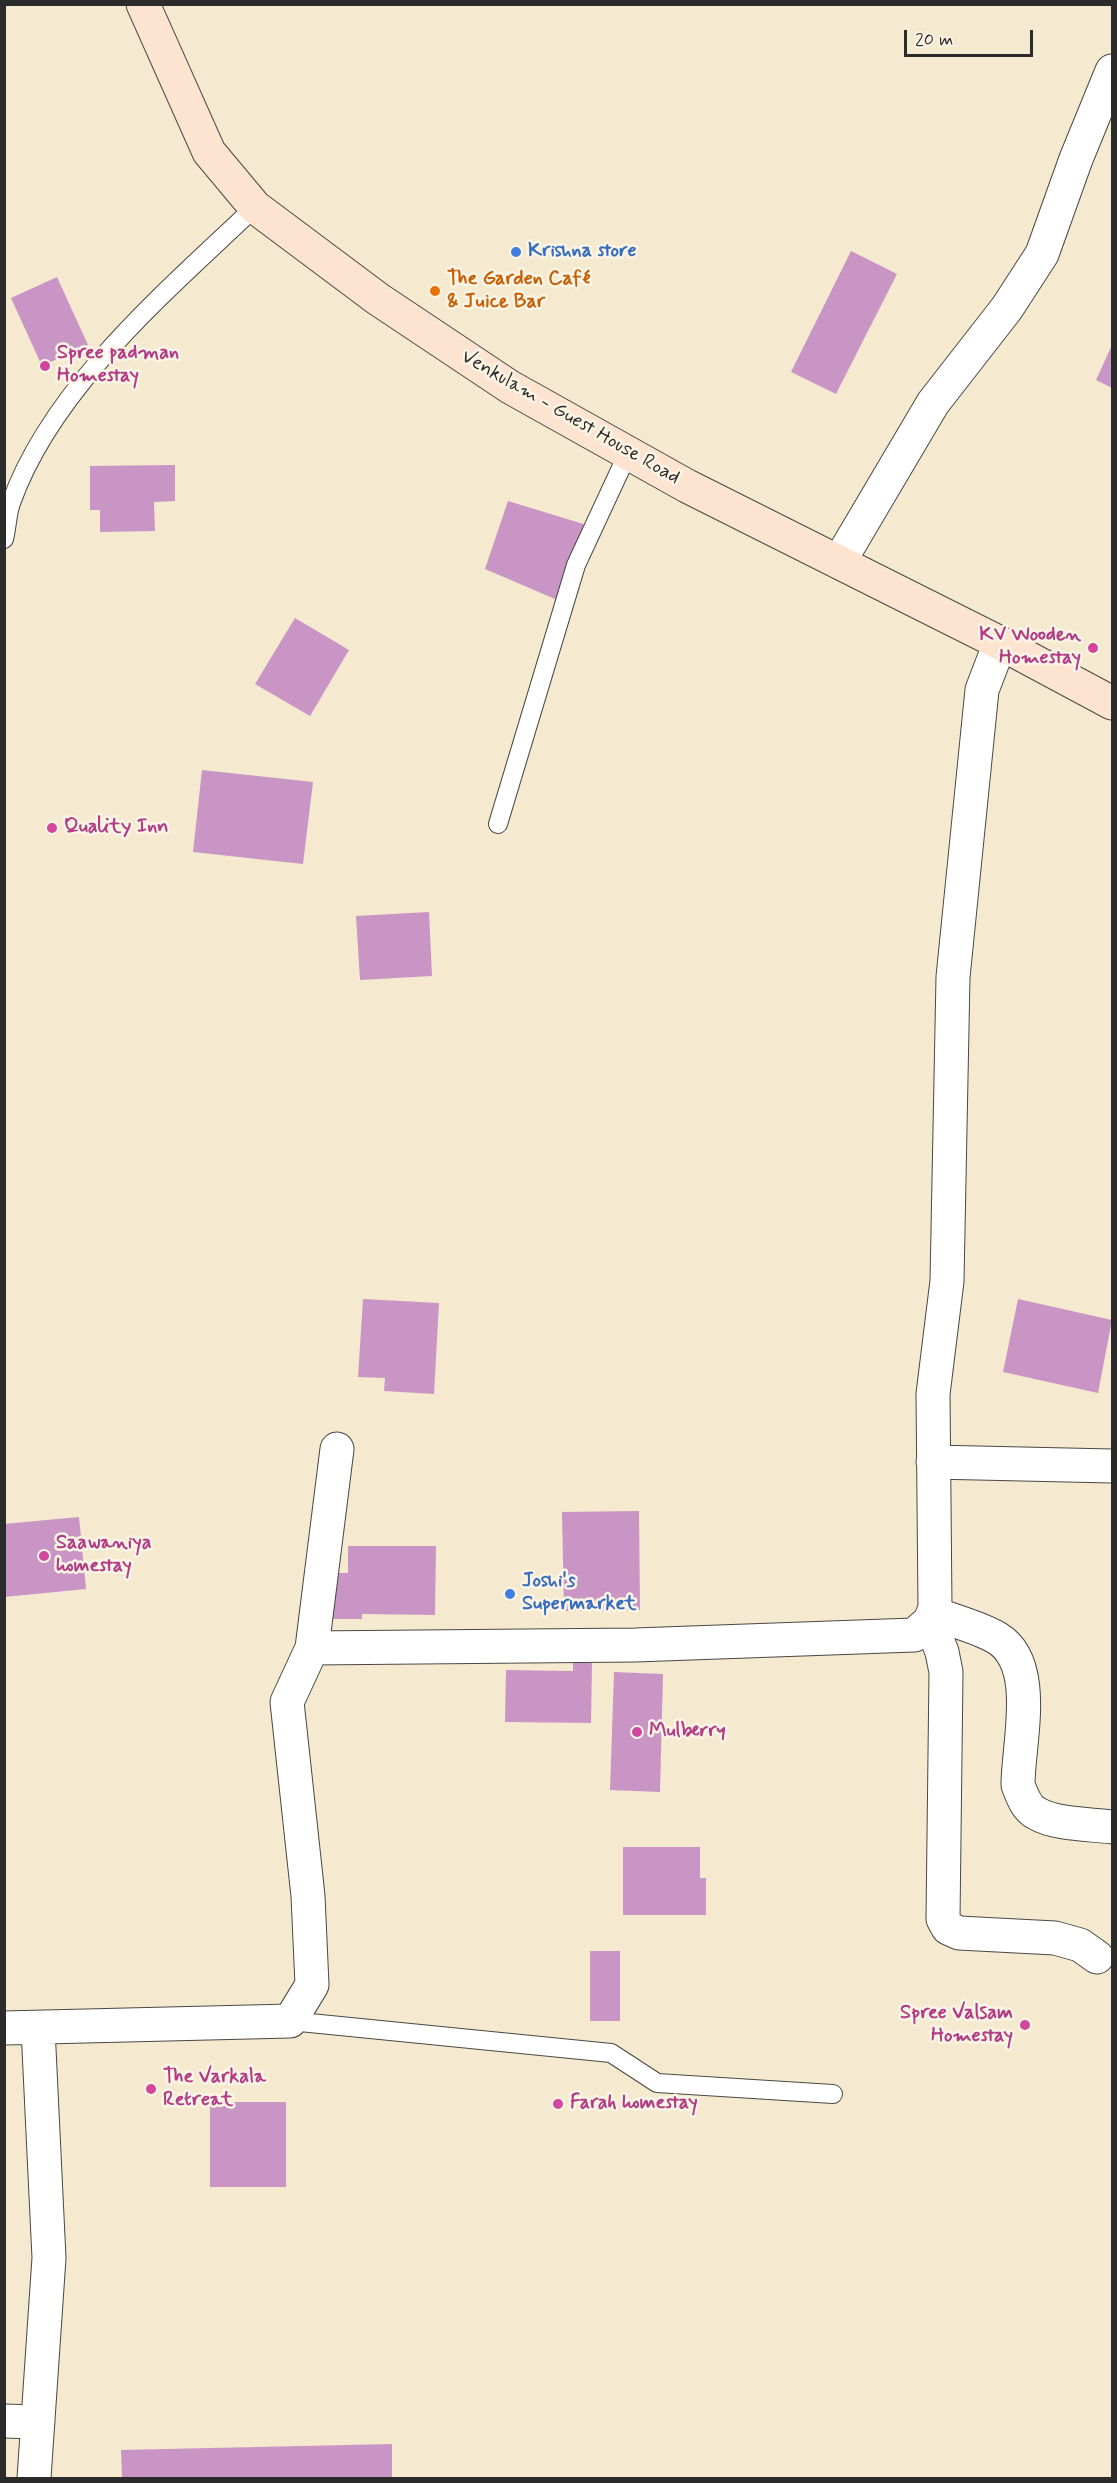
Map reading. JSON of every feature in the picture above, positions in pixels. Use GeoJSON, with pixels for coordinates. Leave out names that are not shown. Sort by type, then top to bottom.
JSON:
{"type":"FeatureCollection","features":[{"type":"Feature","properties":{"kind":"main road","name":"Venkulam - Guest House Road"},"geometry":{"type":"LineString","coordinates":[[143,4],[209,152],[255,207],[378,299],[510,387],[687,486],[1000,643],[1113,703]]}},
{"type":"Feature","properties":{"kind":"street"},"geometry":{"type":"LineString","coordinates":[[839,562],[933,403],[1007,309],[1042,254],[1076,159],[1113,71]]}},
{"type":"Feature","properties":{"kind":"street"},"geometry":{"type":"LineString","coordinates":[[1000,643],[982,690],[953,976],[947,1281],[933,1394],[931,1617],[946,1672],[943,1919],[948,1928],[959,1932],[1055,1938],[1080,1945],[1097,1957]]}},
{"type":"Feature","properties":{"kind":"street"},"geometry":{"type":"LineString","coordinates":[[4,2028],[290,2021],[312,1985],[308,1896],[287,1702],[312,1647],[337,1449]]}},
{"type":"Feature","properties":{"kind":"street"},"geometry":{"type":"LineString","coordinates":[[933,1462],[1113,1466]]}},
{"type":"Feature","properties":{"kind":"street"},"geometry":{"type":"LineString","coordinates":[[312,1647],[635,1645],[914,1635],[931,1617]]}},
{"type":"Feature","properties":{"kind":"street"},"geometry":{"type":"LineString","coordinates":[[931,1617],[997,1638],[1014,1654],[1020,1665],[1023,1689],[1018,1785],[1024,1800],[1035,1813],[1052,1819],[1113,1827]]}},
{"type":"Feature","properties":{"kind":"street"},"geometry":{"type":"LineString","coordinates":[[34,2478],[49,2258],[38,2028]]}},
{"type":"Feature","properties":{"kind":"street"},"geometry":{"type":"LineString","coordinates":[[4,2421],[38,2421]]}},
{"type":"Feature","properties":{"kind":"lane"},"geometry":{"type":"LineString","coordinates":[[4,539],[11,505],[38,444],[76,389],[141,314],[255,207]]}},
{"type":"Feature","properties":{"kind":"lane"},"geometry":{"type":"LineString","coordinates":[[498,824],[576,565],[628,453]]}},
{"type":"Feature","properties":{"kind":"lane"},"geometry":{"type":"LineString","coordinates":[[290,2021],[611,2053],[657,2083],[833,2094]]}},
{"type":"Feature","properties":{"kind":"building"},"geometry":{"type":"Polygon","coordinates":[[[851,251],[897,274],[836,394],[791,372],[851,251]]]}},
{"type":"Feature","properties":{"kind":"building"},"geometry":{"type":"Polygon","coordinates":[[[57,277],[88,345],[42,366],[11,298],[57,277]]]}},
{"type":"Feature","properties":{"kind":"building"},"geometry":{"type":"Polygon","coordinates":[[[1112,345],[1112,388],[1096,380],[1112,345]]]}},
{"type":"Feature","properties":{"kind":"building"},"geometry":{"type":"Polygon","coordinates":[[[175,465],[175,501],[154,502],[155,531],[100,532],[100,510],[90,510],[90,466],[175,465]]]}},
{"type":"Feature","properties":{"kind":"building"},"geometry":{"type":"Polygon","coordinates":[[[508,501],[590,526],[562,602],[485,569],[508,501]]]}},
{"type":"Feature","properties":{"kind":"building"},"geometry":{"type":"Polygon","coordinates":[[[295,618],[349,650],[310,716],[255,684],[295,618]]]}},
{"type":"Feature","properties":{"kind":"building"},"geometry":{"type":"Polygon","coordinates":[[[202,770],[313,782],[303,864],[193,852],[202,770]]]}},
{"type":"Feature","properties":{"kind":"building"},"geometry":{"type":"Polygon","coordinates":[[[429,912],[432,976],[360,980],[356,916],[429,912]]]}},
{"type":"Feature","properties":{"kind":"building"},"geometry":{"type":"Polygon","coordinates":[[[363,1299],[439,1303],[434,1394],[384,1391],[385,1378],[358,1377],[363,1299]]]}},
{"type":"Feature","properties":{"kind":"building"},"geometry":{"type":"Polygon","coordinates":[[[1018,1299],[1112,1320],[1098,1393],[1003,1372],[1018,1299]]]}},
{"type":"Feature","properties":{"kind":"building"},"geometry":{"type":"Polygon","coordinates":[[[639,1511],[640,1610],[564,1611],[562,1512],[639,1511]]]}},
{"type":"Feature","properties":{"kind":"building","name":"Saawaniya homestay"},"geometry":{"type":"Polygon","coordinates":[[[79,1517],[86,1589],[4,1597],[4,1524],[79,1517]]]}},
{"type":"Feature","properties":{"kind":"building"},"geometry":{"type":"Polygon","coordinates":[[[348,1546],[436,1546],[435,1615],[362,1614],[362,1619],[333,1619],[333,1573],[348,1573],[348,1546]]]}},
{"type":"Feature","properties":{"kind":"building"},"geometry":{"type":"Polygon","coordinates":[[[573,1663],[592,1663],[591,1723],[505,1722],[506,1670],[573,1671],[573,1663]]]}},
{"type":"Feature","properties":{"kind":"building","name":"Mulberry"},"geometry":{"type":"Polygon","coordinates":[[[614,1672],[663,1674],[660,1792],[610,1790],[614,1672]]]}},
{"type":"Feature","properties":{"kind":"building"},"geometry":{"type":"Polygon","coordinates":[[[623,1847],[700,1847],[700,1878],[706,1878],[706,1915],[623,1915],[623,1847]]]}},
{"type":"Feature","properties":{"kind":"building"},"geometry":{"type":"Polygon","coordinates":[[[590,1951],[620,1951],[620,2021],[590,2021],[590,1951]]]}},
{"type":"Feature","properties":{"kind":"building"},"geometry":{"type":"Polygon","coordinates":[[[210,2102],[286,2102],[286,2187],[210,2187],[210,2102]]]}},
{"type":"Feature","properties":{"kind":"building"},"geometry":{"type":"Polygon","coordinates":[[[392,2444],[392,2478],[122,2478],[121,2450],[392,2444]]]}},
{"type":"Feature","properties":{"kind":"place","name":"Krishna store"},"geometry":{"type":"Point","coordinates":[516,252]}},
{"type":"Feature","properties":{"kind":"place","name":"The Garden Café & Juice Bar"},"geometry":{"type":"Point","coordinates":[435,291]}},
{"type":"Feature","properties":{"kind":"place","name":"Spree padman Homestay"},"geometry":{"type":"Point","coordinates":[45,366]}},
{"type":"Feature","properties":{"kind":"place","name":"KV Wooden Homestay"},"geometry":{"type":"Point","coordinates":[1093,648]}},
{"type":"Feature","properties":{"kind":"place","name":"Quality Inn"},"geometry":{"type":"Point","coordinates":[52,828]}},
{"type":"Feature","properties":{"kind":"place","name":"Saawaniya homestay"},"geometry":{"type":"Point","coordinates":[44,1556]}},
{"type":"Feature","properties":{"kind":"place","name":"Joshi's Supermarket"},"geometry":{"type":"Point","coordinates":[510,1594]}},
{"type":"Feature","properties":{"kind":"place","name":"Mulberry"},"geometry":{"type":"Point","coordinates":[637,1732]}},
{"type":"Feature","properties":{"kind":"place","name":"Spree Valsam Homestay"},"geometry":{"type":"Point","coordinates":[1025,2025]}},
{"type":"Feature","properties":{"kind":"place","name":"The Varkala Retreat"},"geometry":{"type":"Point","coordinates":[151,2089]}},
{"type":"Feature","properties":{"kind":"place","name":"Farah homestay"},"geometry":{"type":"Point","coordinates":[558,2104]}}]}
